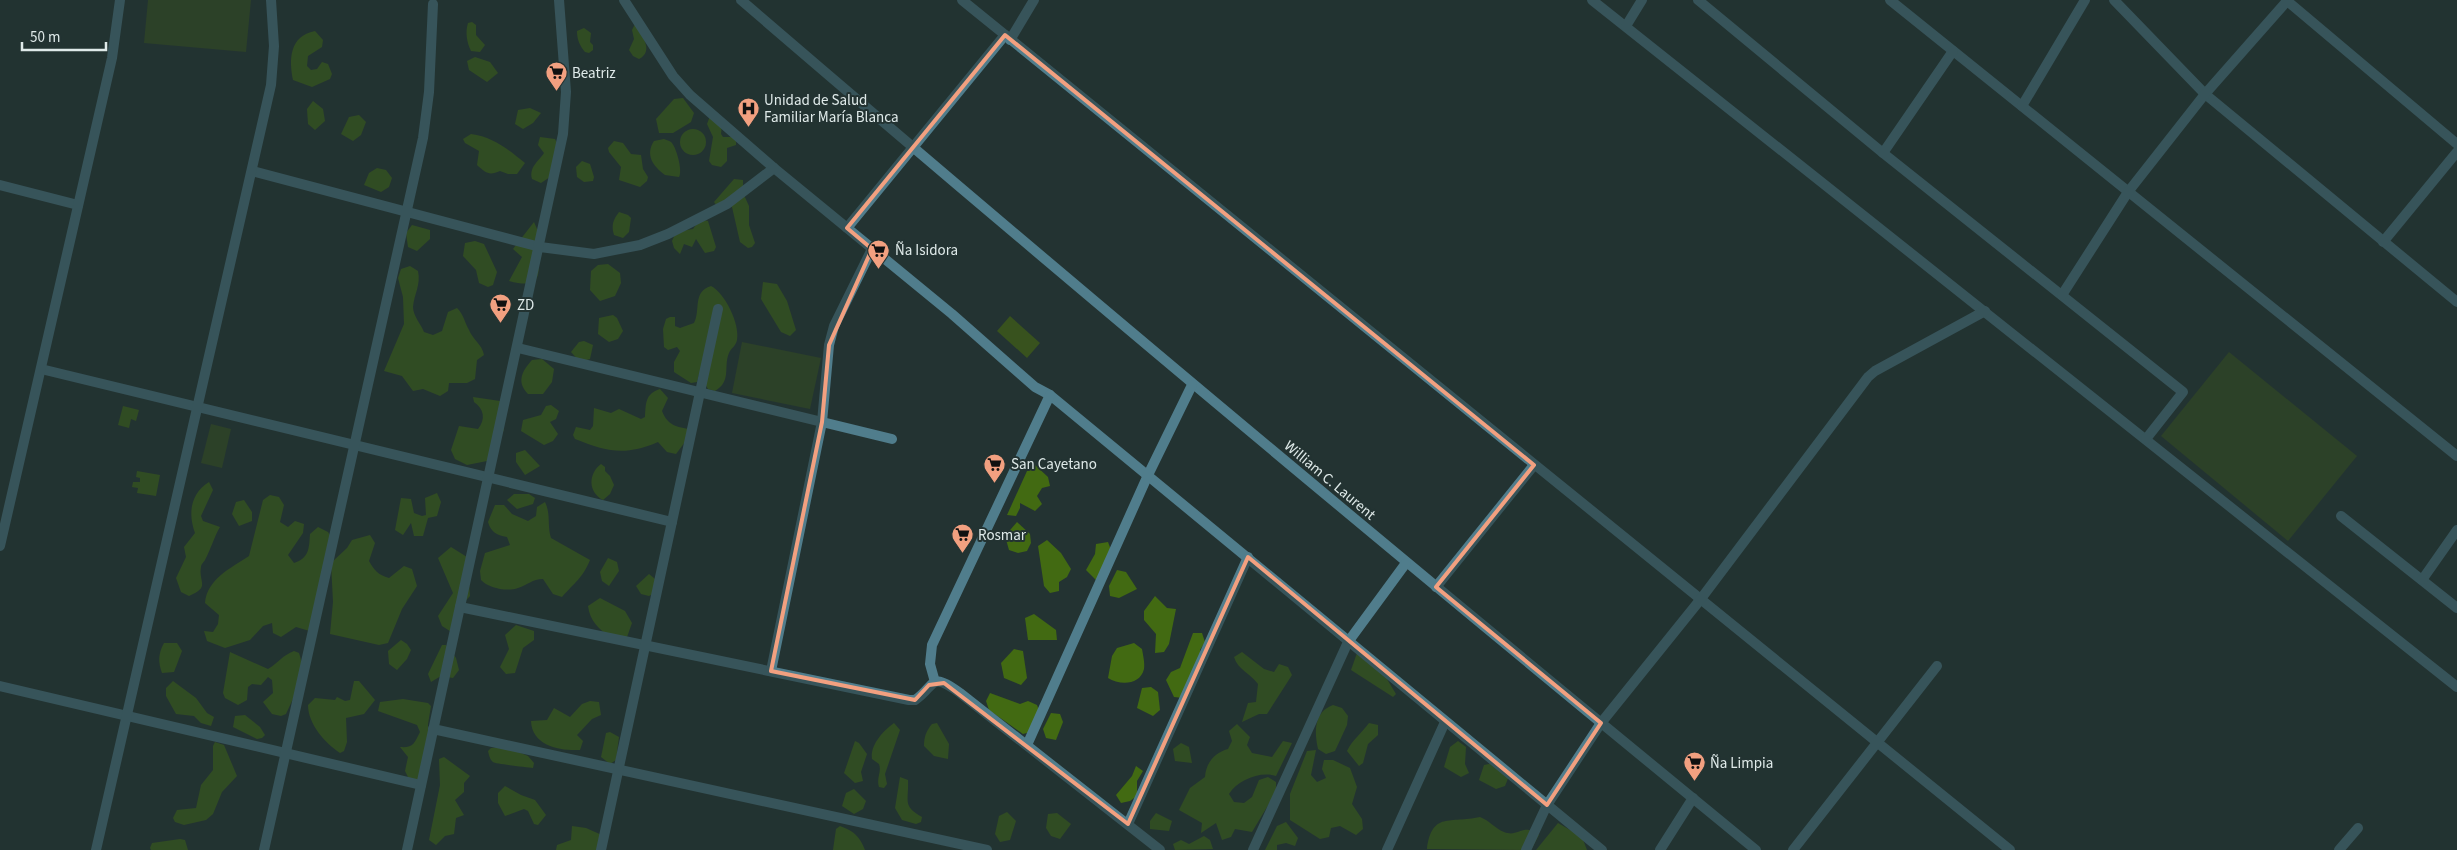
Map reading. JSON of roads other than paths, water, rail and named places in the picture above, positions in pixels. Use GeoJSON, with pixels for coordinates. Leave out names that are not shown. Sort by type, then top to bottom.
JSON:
{"type":"FeatureCollection","features":[{"type":"Feature","properties":{"kind":"street"},"geometry":{"type":"LineString","coordinates":[[0,546],[112,58],[120,0]]}},
{"type":"Feature","properties":{"kind":"street"},"geometry":{"type":"LineString","coordinates":[[96,850],[274,73],[271,0]]}},
{"type":"Feature","properties":{"kind":"street"},"geometry":{"type":"LineString","coordinates":[[407,850],[518,348],[563,134],[566,92],[559,0]]}},
{"type":"Feature","properties":{"kind":"street"},"geometry":{"type":"LineString","coordinates":[[624,0],[673,76],[690,95],[774,168],[952,314],[1035,387],[1050,394],[1602,850]]}},
{"type":"Feature","properties":{"kind":"street","name":"William C. Laurent"},"geometry":{"type":"LineString","coordinates":[[742,0],[1192,385],[1756,850]]}},
{"type":"Feature","properties":{"kind":"street"},"geometry":{"type":"LineString","coordinates":[[962,0],[2010,850]]}},
{"type":"Feature","properties":{"kind":"street"},"geometry":{"type":"LineString","coordinates":[[847,228],[912,147],[1007,37],[1034,0]]}},
{"type":"Feature","properties":{"kind":"street"},"geometry":{"type":"LineString","coordinates":[[1592,0],[2457,687]]}},
{"type":"Feature","properties":{"kind":"street"},"geometry":{"type":"LineString","coordinates":[[1626,26],[1642,0]]}},
{"type":"Feature","properties":{"kind":"street"},"geometry":{"type":"LineString","coordinates":[[1698,0],[1883,153],[2184,392],[2146,439]]}},
{"type":"Feature","properties":{"kind":"street"},"geometry":{"type":"LineString","coordinates":[[1890,0],[2457,456]]}},
{"type":"Feature","properties":{"kind":"street"},"geometry":{"type":"LineString","coordinates":[[2022,106],[2085,0]]}},
{"type":"Feature","properties":{"kind":"street"},"geometry":{"type":"LineString","coordinates":[[2114,0],[2205,94],[2457,302]]}},
{"type":"Feature","properties":{"kind":"street"},"geometry":{"type":"LineString","coordinates":[[2062,295],[2128,192],[2205,94],[2286,0],[2457,144]]}},
{"type":"Feature","properties":{"kind":"street"},"geometry":{"type":"LineString","coordinates":[[264,850],[422,138],[429,92],[433,4]]}},
{"type":"Feature","properties":{"kind":"street"},"geometry":{"type":"LineString","coordinates":[[1883,153],[1953,51]]}},
{"type":"Feature","properties":{"kind":"street"},"geometry":{"type":"LineString","coordinates":[[2383,242],[2457,152]]}},
{"type":"Feature","properties":{"kind":"street"},"geometry":{"type":"LineString","coordinates":[[252,171],[540,247],[594,254],[640,245],[727,204],[774,168]]}},
{"type":"Feature","properties":{"kind":"street"},"geometry":{"type":"LineString","coordinates":[[0,185],[78,205]]}},
{"type":"Feature","properties":{"kind":"street"},"geometry":{"type":"LineString","coordinates":[[771,671],[822,422],[827,359],[834,326],[872,249]]}},
{"type":"Feature","properties":{"kind":"street"},"geometry":{"type":"LineString","coordinates":[[601,850],[718,308]]}},
{"type":"Feature","properties":{"kind":"street"},"geometry":{"type":"LineString","coordinates":[[1526,850],[1547,805],[1601,723],[1700,600],[1868,377],[1875,371],[1985,311]]}},
{"type":"Feature","properties":{"kind":"street"},"geometry":{"type":"LineString","coordinates":[[518,348],[700,394],[892,439]]}},
{"type":"Feature","properties":{"kind":"street"},"geometry":{"type":"LineString","coordinates":[[40,369],[672,522]]}},
{"type":"Feature","properties":{"kind":"street"},"geometry":{"type":"LineString","coordinates":[[1026,745],[1148,475],[1192,385]]}},
{"type":"Feature","properties":{"kind":"street"},"geometry":{"type":"LineString","coordinates":[[935,682],[930,664],[932,645],[1050,394]]}},
{"type":"Feature","properties":{"kind":"street"},"geometry":{"type":"LineString","coordinates":[[1436,588],[1534,465]]}},
{"type":"Feature","properties":{"kind":"street"},"geometry":{"type":"LineString","coordinates":[[2341,516],[2457,608]]}},
{"type":"Feature","properties":{"kind":"street"},"geometry":{"type":"LineString","coordinates":[[2422,580],[2457,530]]}},
{"type":"Feature","properties":{"kind":"street"},"geometry":{"type":"LineString","coordinates":[[1128,824],[1248,557]]}},
{"type":"Feature","properties":{"kind":"street"},"geometry":{"type":"LineString","coordinates":[[1253,850],[1348,642],[1406,563]]}},
{"type":"Feature","properties":{"kind":"street"},"geometry":{"type":"LineString","coordinates":[[460,607],[915,700],[926,691],[929,684],[944,682],[1160,850]]}},
{"type":"Feature","properties":{"kind":"street"},"geometry":{"type":"LineString","coordinates":[[1793,850],[1937,666]]}},
{"type":"Feature","properties":{"kind":"street"},"geometry":{"type":"LineString","coordinates":[[0,686],[421,785]]}},
{"type":"Feature","properties":{"kind":"street"},"geometry":{"type":"LineString","coordinates":[[1387,850],[1445,722]]}},
{"type":"Feature","properties":{"kind":"street"},"geometry":{"type":"LineString","coordinates":[[433,729],[987,850]]}},
{"type":"Feature","properties":{"kind":"street"},"geometry":{"type":"LineString","coordinates":[[1660,850],[1693,798]]}},
{"type":"Feature","properties":{"kind":"street"},"geometry":{"type":"LineString","coordinates":[[2339,850],[2358,828]]}},
{"type":"Feature","properties":{"kind":"place","name":"Beatriz"},"geometry":{"type":"Point","coordinates":[556,92]}},
{"type":"Feature","properties":{"kind":"place","name":"Unidad de Salud Familiar María Blanca"},"geometry":{"type":"Point","coordinates":[748,128]}},
{"type":"Feature","properties":{"kind":"place","name":"Ña Isidora"},"geometry":{"type":"Point","coordinates":[879,269]}},
{"type":"Feature","properties":{"kind":"place","name":"ZD"},"geometry":{"type":"Point","coordinates":[501,324]}},
{"type":"Feature","properties":{"kind":"place","name":"San Cayetano"},"geometry":{"type":"Point","coordinates":[995,483]}},
{"type":"Feature","properties":{"kind":"place","name":"Rosmar"},"geometry":{"type":"Point","coordinates":[962,554]}},
{"type":"Feature","properties":{"kind":"place","name":"Ña Limpia"},"geometry":{"type":"Point","coordinates":[1694,782]}}]}
